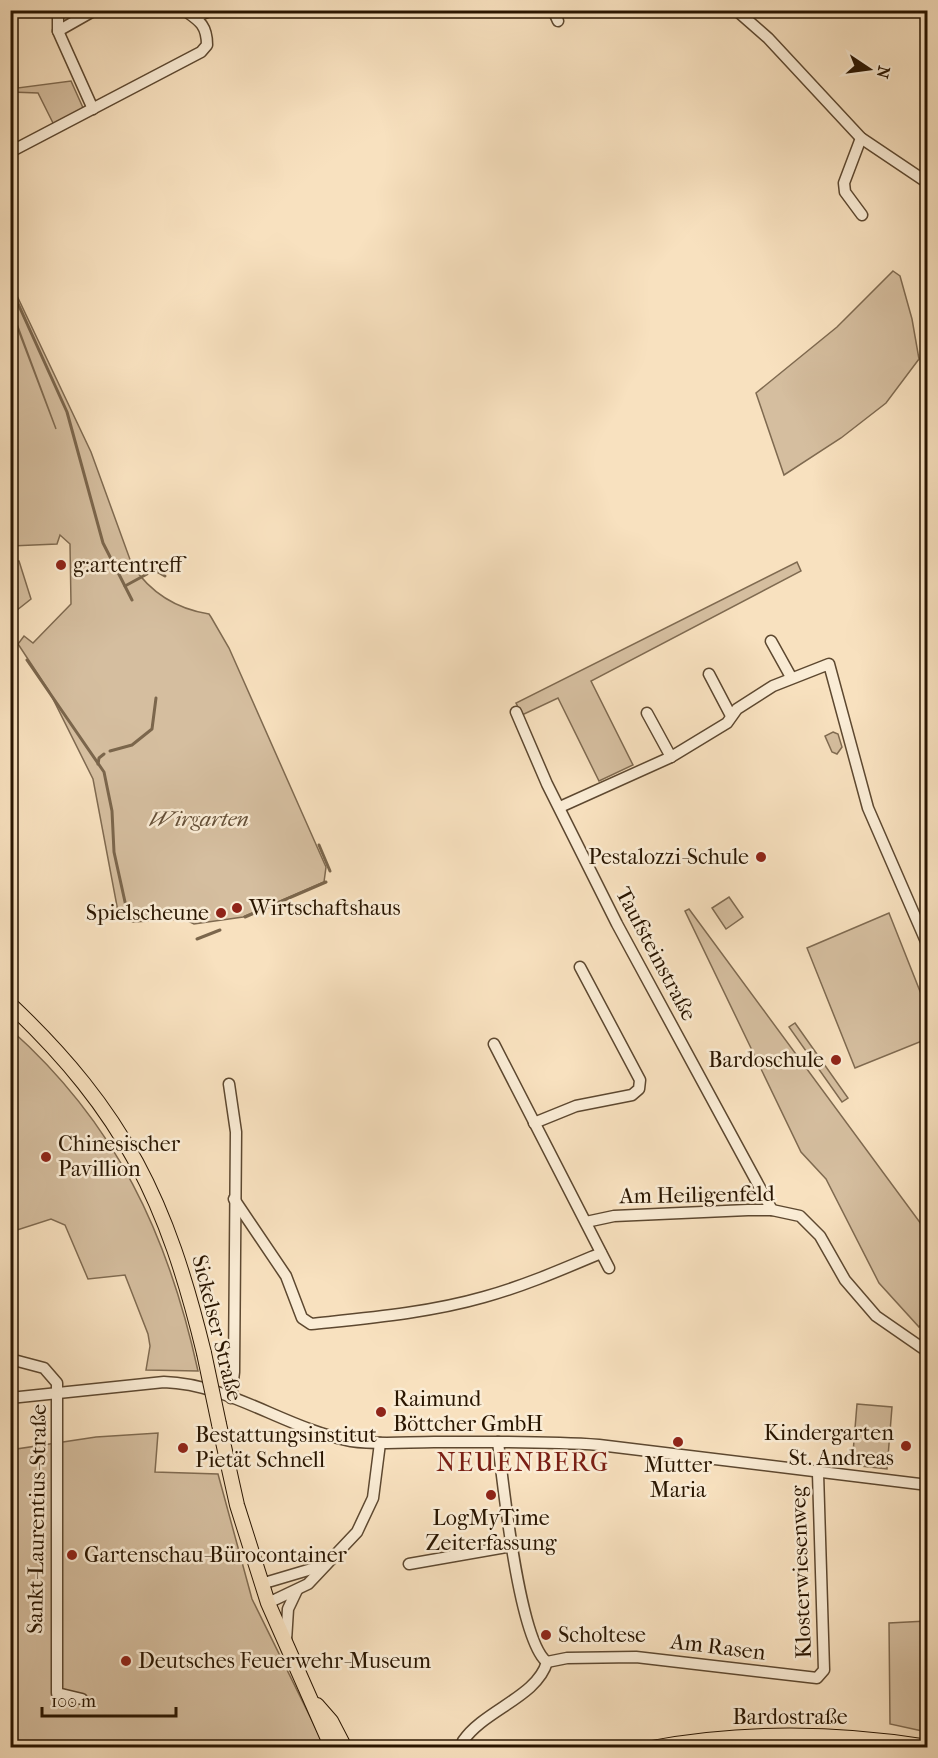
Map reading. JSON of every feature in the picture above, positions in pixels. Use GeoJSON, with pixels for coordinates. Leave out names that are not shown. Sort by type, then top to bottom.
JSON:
{"type":"FeatureCollection","features":[{"type":"Feature","properties":{"kind":"main road","name":"Sickelser Straße"},"geometry":{"type":"LineString","coordinates":[[10,1004],[58,1052],[89,1088],[138,1163],[171,1237],[204,1353],[234,1495],[261,1584],[332,1748]]}},
{"type":"Feature","properties":{"kind":"main road","name":"Sickelser Straße"},"geometry":{"type":"LineString","coordinates":[[312,1699],[331,1721],[345,1748]]}},
{"type":"Feature","properties":{"kind":"main road","name":"Bardostraße"},"geometry":{"type":"LineString","coordinates":[[652,1748],[712,1739],[792,1734],[872,1738],[927,1747]]}},
{"type":"Feature","properties":{"kind":"main road","name":"Bardostraße"},"geometry":{"type":"LineString","coordinates":[[761,1748],[813,1748]]}},
{"type":"Feature","properties":{"kind":"street"},"geometry":{"type":"LineString","coordinates":[[58,10],[58,31],[93,109]]}},
{"type":"Feature","properties":{"kind":"street"},"geometry":{"type":"LineString","coordinates":[[58,31],[95,10]]}},
{"type":"Feature","properties":{"kind":"street"},"geometry":{"type":"LineString","coordinates":[[10,152],[201,52],[207,45],[205,31],[197,16],[184,10]]}},
{"type":"Feature","properties":{"kind":"street"},"geometry":{"type":"LineString","coordinates":[[197,16],[213,10]]}},
{"type":"Feature","properties":{"kind":"street"},"geometry":{"type":"LineString","coordinates":[[736,10],[768,38],[861,138],[927,183]]}},
{"type":"Feature","properties":{"kind":"street"},"geometry":{"type":"LineString","coordinates":[[861,138],[844,183],[845,192],[862,215]]}},
{"type":"Feature","properties":{"kind":"street"},"geometry":{"type":"LineString","coordinates":[[771,641],[791,677]]}},
{"type":"Feature","properties":{"kind":"street"},"geometry":{"type":"LineString","coordinates":[[560,807],[671,757],[726,723],[730,714],[791,677],[829,664],[868,808],[927,946]]}},
{"type":"Feature","properties":{"kind":"street"},"geometry":{"type":"LineString","coordinates":[[709,674],[730,714]]}},
{"type":"Feature","properties":{"kind":"street","name":"Taufsteinstraße"},"geometry":{"type":"LineString","coordinates":[[516,712],[617,924],[772,1209]]}},
{"type":"Feature","properties":{"kind":"street"},"geometry":{"type":"LineString","coordinates":[[647,713],[671,757]]}},
{"type":"Feature","properties":{"kind":"street"},"geometry":{"type":"LineString","coordinates":[[534,1123],[576,1106],[632,1095],[639,1089],[640,1080],[580,967]]}},
{"type":"Feature","properties":{"kind":"street"},"geometry":{"type":"LineString","coordinates":[[494,1044],[609,1268]]}},
{"type":"Feature","properties":{"kind":"street"},"geometry":{"type":"LineString","coordinates":[[229,1084],[236,1132],[235,1333],[231,1398]]}},
{"type":"Feature","properties":{"kind":"street"},"geometry":{"type":"LineString","coordinates":[[234,1199],[286,1276],[302,1318],[311,1324],[430,1309],[484,1298],[531,1282],[601,1253]]}},
{"type":"Feature","properties":{"kind":"street","name":"Am Heiligenfeld"},"geometry":{"type":"LineString","coordinates":[[586,1222],[614,1216],[772,1209],[800,1216],[812,1225],[860,1300],[876,1316],[927,1352]]}},
{"type":"Feature","properties":{"kind":"street"},"geometry":{"type":"LineString","coordinates":[[10,1359],[44,1368],[55,1377],[58,1393]]}},
{"type":"Feature","properties":{"kind":"street"},"geometry":{"type":"LineString","coordinates":[[10,1398],[164,1382],[188,1382],[323,1434],[352,1441],[380,1443],[553,1441],[604,1445],[927,1485]]}},
{"type":"Feature","properties":{"kind":"street","name":"Sankt-Laurentius-Straße"},"geometry":{"type":"LineString","coordinates":[[58,1393],[56,1438],[57,1693],[82,1699]]}},
{"type":"Feature","properties":{"kind":"street"},"geometry":{"type":"LineString","coordinates":[[463,1741],[471,1728],[539,1680],[547,1662],[540,1657],[534,1643],[512,1546],[498,1442]]}},
{"type":"Feature","properties":{"kind":"street"},"geometry":{"type":"LineString","coordinates":[[268,1603],[297,1590],[313,1579],[350,1543],[367,1514],[377,1478],[380,1443]]}},
{"type":"Feature","properties":{"kind":"street","name":"Klosterwiesenweg"},"geometry":{"type":"LineString","coordinates":[[818,1473],[824,1671]]}},
{"type":"Feature","properties":{"kind":"street"},"geometry":{"type":"LineString","coordinates":[[410,1563],[512,1546]]}},
{"type":"Feature","properties":{"kind":"street"},"geometry":{"type":"LineString","coordinates":[[261,1584],[325,1565]]}},
{"type":"Feature","properties":{"kind":"street"},"geometry":{"type":"LineString","coordinates":[[286,1645],[288,1609],[297,1590]]}},
{"type":"Feature","properties":{"kind":"street","name":"Am Rasen"},"geometry":{"type":"LineString","coordinates":[[547,1662],[577,1658],[636,1657],[803,1678],[817,1678],[824,1671]]}},
{"type":"Feature","properties":{"kind":"green space"},"geometry":{"type":"Polygon","coordinates":[[[11,11],[16,11],[18,88],[71,81],[84,110],[55,127],[38,93],[11,92],[11,11]]]}},
{"type":"Feature","properties":{"kind":"green space"},"geometry":{"type":"Polygon","coordinates":[[[893,271],[900,276],[912,319],[919,359],[886,403],[841,438],[784,475],[756,393],[837,327],[893,271]]]}},
{"type":"Feature","properties":{"kind":"green space","name":"Wirgarten"},"geometry":{"type":"Polygon","coordinates":[[[10,281],[91,452],[132,565],[147,583],[165,598],[197,612],[209,614],[229,648],[326,867],[324,882],[243,917],[194,924],[184,919],[133,922],[119,917],[93,779],[49,691],[18,644],[24,636],[33,643],[71,604],[70,544],[60,535],[57,544],[11,546],[11,311],[56,429],[11,308],[10,281]]]}},
{"type":"Feature","properties":{"kind":"green space"},"geometry":{"type":"Polygon","coordinates":[[[11,561],[19,561],[31,599],[12,614],[11,561]]]}},
{"type":"Feature","properties":{"kind":"green space"},"geometry":{"type":"Polygon","coordinates":[[[797,562],[801,571],[591,681],[633,765],[599,781],[558,698],[522,715],[516,703],[797,562]]]}},
{"type":"Feature","properties":{"kind":"green space"},"geometry":{"type":"Polygon","coordinates":[[[833,732],[838,734],[842,747],[837,754],[832,752],[825,736],[833,732]]]}},
{"type":"Feature","properties":{"kind":"green space"},"geometry":{"type":"Polygon","coordinates":[[[729,897],[743,917],[726,929],[712,908],[729,897]]]}},
{"type":"Feature","properties":{"kind":"green space"},"geometry":{"type":"Polygon","coordinates":[[[689,909],[927,1232],[927,1317],[919,1327],[879,1283],[826,1179],[801,1152],[685,911],[689,909]]]}},
{"type":"Feature","properties":{"kind":"green space"},"geometry":{"type":"Polygon","coordinates":[[[889,913],[927,1009],[927,1039],[855,1068],[807,948],[889,913]]]}},
{"type":"Feature","properties":{"kind":"green space"},"geometry":{"type":"Polygon","coordinates":[[[795,1023],[848,1098],[842,1102],[789,1027],[795,1023]]]}},
{"type":"Feature","properties":{"kind":"green space"},"geometry":{"type":"Polygon","coordinates":[[[10,1029],[47,1065],[80,1103],[108,1142],[132,1184],[153,1227],[171,1273],[198,1371],[146,1370],[150,1346],[148,1334],[125,1275],[88,1279],[65,1225],[51,1219],[11,1232],[10,1029]]]}},
{"type":"Feature","properties":{"kind":"green space"},"geometry":{"type":"Polygon","coordinates":[[[857,1404],[892,1407],[887,1469],[852,1465],[857,1404]]]}},
{"type":"Feature","properties":{"kind":"green space"},"geometry":{"type":"Polygon","coordinates":[[[158,1433],[155,1472],[218,1474],[252,1599],[325,1747],[11,1747],[10,1450],[96,1437],[158,1433]]]}},
{"type":"Feature","properties":{"kind":"green space"},"geometry":{"type":"Polygon","coordinates":[[[928,1621],[927,1732],[890,1724],[889,1623],[928,1621]]]}},
{"type":"Feature","properties":{"kind":"waterway"},"geometry":{"type":"LineString","coordinates":[[10,286],[67,412],[103,543],[132,600]]}},
{"type":"Feature","properties":{"kind":"waterway"},"geometry":{"type":"LineString","coordinates":[[151,568],[165,576]]}},
{"type":"Feature","properties":{"kind":"waterway"},"geometry":{"type":"LineString","coordinates":[[125,586],[147,574]]}},
{"type":"Feature","properties":{"kind":"waterway"},"geometry":{"type":"LineString","coordinates":[[27,660],[104,772],[112,811],[114,852],[127,911]]}},
{"type":"Feature","properties":{"kind":"waterway"},"geometry":{"type":"LineString","coordinates":[[110,751],[132,745],[152,729],[156,698]]}},
{"type":"Feature","properties":{"kind":"waterway"},"geometry":{"type":"LineString","coordinates":[[98,764],[99,758],[104,754]]}},
{"type":"Feature","properties":{"kind":"waterway"},"geometry":{"type":"LineString","coordinates":[[319,845],[330,871]]}},
{"type":"Feature","properties":{"kind":"waterway"},"geometry":{"type":"LineString","coordinates":[[245,917],[326,882]]}},
{"type":"Feature","properties":{"kind":"waterway"},"geometry":{"type":"LineString","coordinates":[[197,939],[220,930]]}},
{"type":"Feature","properties":{"kind":"place","name":"g:artentreff"},"geometry":{"type":"Point","coordinates":[61,565]}},
{"type":"Feature","properties":{"kind":"place","name":"Pestalozzi-Schule"},"geometry":{"type":"Point","coordinates":[761,857]}},
{"type":"Feature","properties":{"kind":"place","name":"Wirtschaftshaus"},"geometry":{"type":"Point","coordinates":[237,908]}},
{"type":"Feature","properties":{"kind":"place","name":"Spielscheune"},"geometry":{"type":"Point","coordinates":[221,913]}},
{"type":"Feature","properties":{"kind":"place","name":"Bardoschule"},"geometry":{"type":"Point","coordinates":[836,1060]}},
{"type":"Feature","properties":{"kind":"place","name":"Chinesischer Pavillion"},"geometry":{"type":"Point","coordinates":[46,1157]}},
{"type":"Feature","properties":{"kind":"place","name":"Raimund Böttcher GmbH"},"geometry":{"type":"Point","coordinates":[381,1412]}},
{"type":"Feature","properties":{"kind":"place","name":"Mutter Maria"},"geometry":{"type":"Point","coordinates":[678,1442]}},
{"type":"Feature","properties":{"kind":"place","name":"Kindergarten St. Andreas"},"geometry":{"type":"Point","coordinates":[906,1446]}},
{"type":"Feature","properties":{"kind":"place","name":"Bestattungsinstitut Pietät Schnell"},"geometry":{"type":"Point","coordinates":[183,1448]}},
{"type":"Feature","properties":{"kind":"place","name":"LogMyTime Zeiterfassung"},"geometry":{"type":"Point","coordinates":[491,1495]}},
{"type":"Feature","properties":{"kind":"place","name":"Gartenschau-Bürocontainer"},"geometry":{"type":"Point","coordinates":[72,1555]}},
{"type":"Feature","properties":{"kind":"place","name":"Scholtese"},"geometry":{"type":"Point","coordinates":[546,1635]}},
{"type":"Feature","properties":{"kind":"place","name":"Deutsches Feuerwehr-Museum"},"geometry":{"type":"Point","coordinates":[126,1661]}},
{"type":"Feature","properties":{"kind":"district","name":"NEUENBERG"},"geometry":{"type":"Point","coordinates":[523,1462]}}]}
